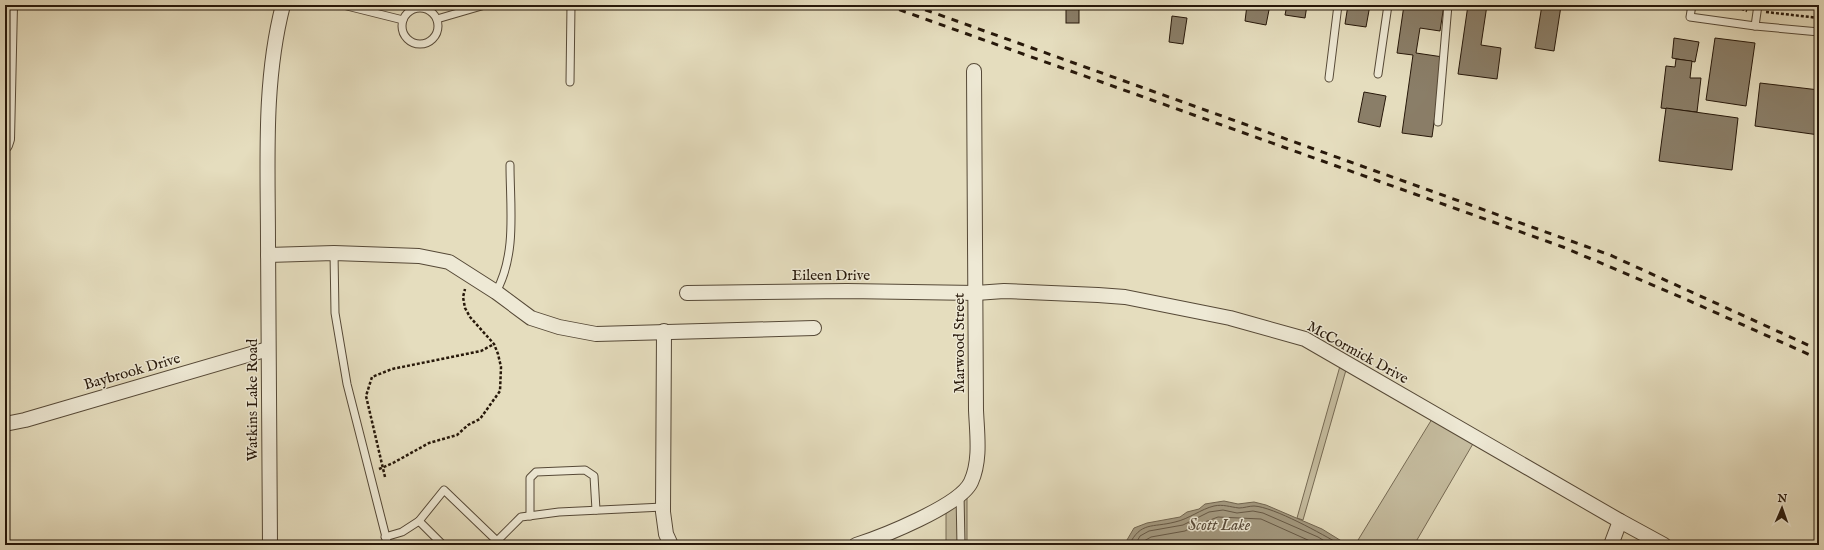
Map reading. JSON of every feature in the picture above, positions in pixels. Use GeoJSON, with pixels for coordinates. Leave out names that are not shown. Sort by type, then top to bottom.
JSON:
{"type":"FeatureCollection","features":[{"type":"Feature","properties":{"kind":"street"},"geometry":{"type":"LineString","coordinates":[[5,145],[7,139],[10,5]]}},
{"type":"Feature","properties":{"kind":"street","name":"Watkins Lake Road"},"geometry":{"type":"LineString","coordinates":[[270,545],[268,144],[271,72],[278,24],[284,5]]}},
{"type":"Feature","properties":{"kind":"street","name":"Marwood Street"},"geometry":{"type":"LineString","coordinates":[[856,545],[899,528],[936,510],[960,494],[970,484],[975,469],[977,450],[974,71]]}},
{"type":"Feature","properties":{"kind":"street"},"geometry":{"type":"LineString","coordinates":[[268,255],[334,253],[419,256],[450,262],[496,292],[531,318],[559,327],[596,334],[814,328]]}},
{"type":"Feature","properties":{"kind":"street","name":"Eileen Drive"},"geometry":{"type":"LineString","coordinates":[[687,293],[847,291],[976,293]]}},
{"type":"Feature","properties":{"kind":"street","name":"McCormick Drive"},"geometry":{"type":"LineString","coordinates":[[976,293],[1004,291],[1125,297],[1230,318],[1305,339],[1664,545]]}},
{"type":"Feature","properties":{"kind":"street"},"geometry":{"type":"LineString","coordinates":[[664,332],[663,507],[666,534],[671,545]]}},
{"type":"Feature","properties":{"kind":"street","name":"Baybrook Drive"},"geometry":{"type":"LineString","coordinates":[[5,424],[24,420],[268,349]]}},
{"type":"Feature","properties":{"kind":"street"},"geometry":{"type":"LineString","coordinates":[[1611,545],[1620,521]]}},
{"type":"Feature","properties":{"kind":"lane"},"geometry":{"type":"LineString","coordinates":[[343,5],[403,20]]}},
{"type":"Feature","properties":{"kind":"lane"},"geometry":{"type":"LineString","coordinates":[[437,20],[485,5]]}},
{"type":"Feature","properties":{"kind":"lane"},"geometry":{"type":"LineString","coordinates":[[550,5],[571,5],[570,82]]}},
{"type":"Feature","properties":{"kind":"lane"},"geometry":{"type":"LineString","coordinates":[[1329,78],[1338,5]]}},
{"type":"Feature","properties":{"kind":"lane"},"geometry":{"type":"LineString","coordinates":[[1378,74],[1388,5]]}},
{"type":"Feature","properties":{"kind":"lane"},"geometry":{"type":"LineString","coordinates":[[1438,122],[1448,5]]}},
{"type":"Feature","properties":{"kind":"lane"},"geometry":{"type":"LineString","coordinates":[[1692,5],[1690,17],[1755,26],[1819,32]]}},
{"type":"Feature","properties":{"kind":"lane"},"geometry":{"type":"LineString","coordinates":[[417,8],[429,10],[437,20],[439,26],[435,37],[426,44],[414,43],[405,36],[402,31],[403,20],[411,10],[417,8]]}},
{"type":"Feature","properties":{"kind":"lane"},"geometry":{"type":"LineString","coordinates":[[1755,26],[1757,8]]}},
{"type":"Feature","properties":{"kind":"lane"},"geometry":{"type":"LineString","coordinates":[[496,292],[504,278],[509,254],[510,165]]}},
{"type":"Feature","properties":{"kind":"lane"},"geometry":{"type":"LineString","coordinates":[[334,253],[335,313],[347,384],[388,545]]}},
{"type":"Feature","properties":{"kind":"lane"},"geometry":{"type":"LineString","coordinates":[[530,516],[530,478],[536,472],[585,470],[594,476],[596,510]]}},
{"type":"Feature","properties":{"kind":"lane"},"geometry":{"type":"LineString","coordinates":[[385,537],[402,532],[418,521],[444,490],[495,543],[521,517],[559,512],[663,507]]}},
{"type":"Feature","properties":{"kind":"lane"},"geometry":{"type":"LineString","coordinates":[[960,494],[961,545]]}},
{"type":"Feature","properties":{"kind":"lane"},"geometry":{"type":"LineString","coordinates":[[418,521],[443,545]]}},
{"type":"Feature","properties":{"kind":"path"},"geometry":{"type":"LineString","coordinates":[[1732,5],[1746,11],[1757,8],[1819,18]]}},
{"type":"Feature","properties":{"kind":"path"},"geometry":{"type":"LineString","coordinates":[[369,471],[393,463],[429,443],[457,435],[468,425],[480,419],[500,391],[501,367],[494,344],[470,317],[465,308],[464,297],[471,275]]}},
{"type":"Feature","properties":{"kind":"path"},"geometry":{"type":"LineString","coordinates":[[385,477],[366,396],[372,377],[392,369],[481,350],[494,344]]}},
{"type":"Feature","properties":{"kind":"shaded area"},"geometry":{"type":"Polygon","coordinates":[[[1340,366],[1346,370],[1303,520],[1297,518],[1340,366]]]}},
{"type":"Feature","properties":{"kind":"shaded area"},"geometry":{"type":"Polygon","coordinates":[[[1432,419],[1474,442],[1414,545],[1355,545],[1432,419]]]}},
{"type":"Feature","properties":{"kind":"shaded area"},"geometry":{"type":"Polygon","coordinates":[[[967,491],[967,545],[946,545],[946,507],[967,491]]]}},
{"type":"Feature","properties":{"kind":"water","name":"Scott Lake"},"geometry":{"type":"Polygon","coordinates":[[[1224,501],[1238,504],[1254,502],[1266,505],[1322,529],[1348,545],[1124,545],[1134,528],[1147,523],[1180,517],[1187,512],[1199,509],[1205,504],[1224,501]]]}},
{"type":"Feature","properties":{"kind":"building"},"geometry":{"type":"Polygon","coordinates":[[[1247,5],[1270,5],[1266,25],[1245,21],[1247,5]]]}},
{"type":"Feature","properties":{"kind":"building"},"geometry":{"type":"Polygon","coordinates":[[[1287,5],[1307,5],[1305,18],[1285,15],[1287,5]]]}},
{"type":"Feature","properties":{"kind":"building"},"geometry":{"type":"Polygon","coordinates":[[[1348,5],[1370,5],[1366,27],[1345,24],[1348,5]]]}},
{"type":"Feature","properties":{"kind":"building"},"geometry":{"type":"Polygon","coordinates":[[[1404,5],[1444,5],[1440,31],[1420,28],[1416,53],[1443,57],[1432,137],[1402,133],[1413,55],[1397,53],[1404,5]]]}},
{"type":"Feature","properties":{"kind":"building"},"geometry":{"type":"Polygon","coordinates":[[[1468,5],[1487,5],[1481,45],[1501,48],[1497,79],[1458,74],[1468,5]]]}},
{"type":"Feature","properties":{"kind":"building"},"geometry":{"type":"Polygon","coordinates":[[[1542,5],[1561,6],[1554,51],[1535,48],[1542,5]]]}},
{"type":"Feature","properties":{"kind":"building"},"geometry":{"type":"Polygon","coordinates":[[[1066,8],[1079,8],[1079,23],[1066,23],[1066,8]]]}},
{"type":"Feature","properties":{"kind":"building"},"geometry":{"type":"Polygon","coordinates":[[[1172,16],[1187,18],[1183,44],[1169,42],[1172,16]]]}},
{"type":"Feature","properties":{"kind":"building"},"geometry":{"type":"Polygon","coordinates":[[[1674,38],[1699,42],[1695,62],[1672,58],[1674,38]]]}},
{"type":"Feature","properties":{"kind":"building"},"geometry":{"type":"Polygon","coordinates":[[[1715,38],[1755,43],[1746,106],[1706,100],[1715,38]]]}},
{"type":"Feature","properties":{"kind":"building"},"geometry":{"type":"Polygon","coordinates":[[[1676,59],[1692,61],[1690,78],[1701,78],[1697,112],[1661,108],[1666,66],[1675,67],[1676,59]]]}},
{"type":"Feature","properties":{"kind":"building"},"geometry":{"type":"Polygon","coordinates":[[[1760,83],[1819,90],[1819,135],[1755,126],[1760,83]]]}},
{"type":"Feature","properties":{"kind":"building"},"geometry":{"type":"Polygon","coordinates":[[[1364,92],[1386,96],[1380,127],[1358,122],[1364,92]]]}},
{"type":"Feature","properties":{"kind":"building"},"geometry":{"type":"Polygon","coordinates":[[[1666,108],[1738,118],[1732,170],[1659,161],[1666,108]]]}},
{"type":"Feature","properties":{"kind":"railway"},"geometry":{"type":"LineString","coordinates":[[886,5],[1563,247],[1683,298],[1819,359]]}},
{"type":"Feature","properties":{"kind":"railway"},"geometry":{"type":"LineString","coordinates":[[912,5],[1610,255],[1819,350]]}}]}
